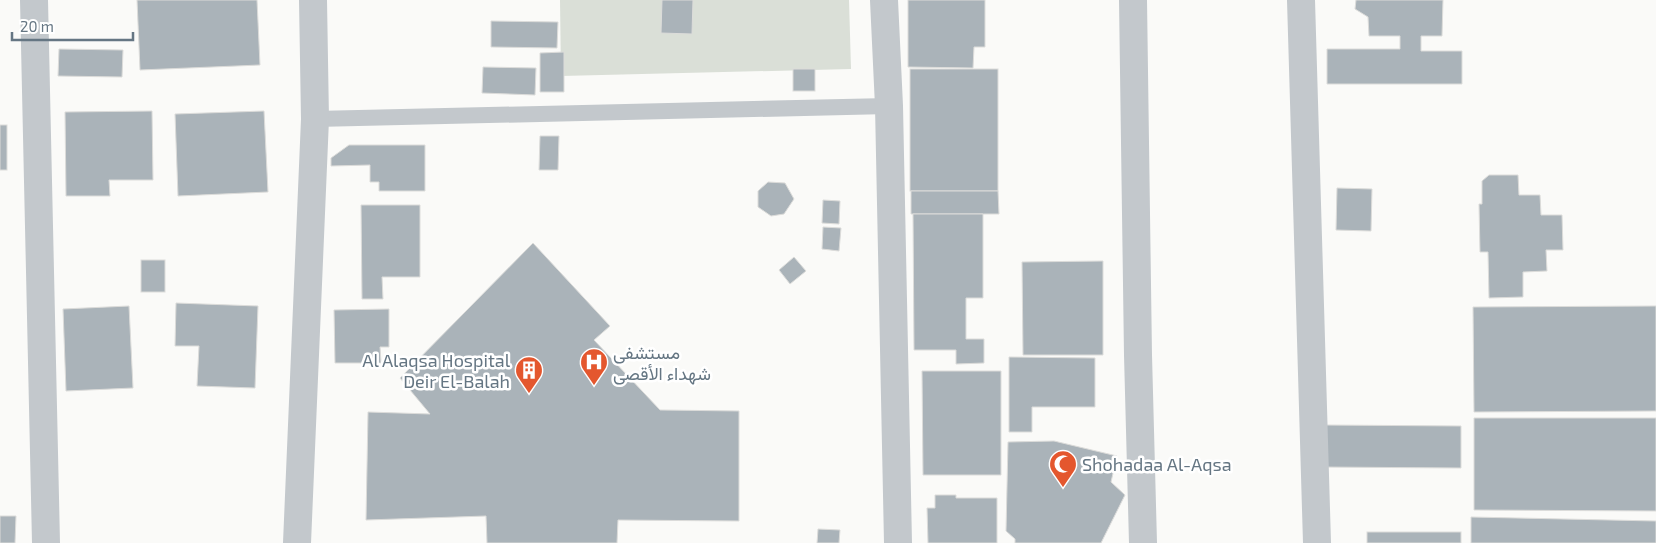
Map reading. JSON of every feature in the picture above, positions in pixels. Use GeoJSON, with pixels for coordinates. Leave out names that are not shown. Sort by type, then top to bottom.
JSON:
{"type":"FeatureCollection","features":[{"type":"Feature","properties":{"kind":"street"},"geometry":{"type":"LineString","coordinates":[[34,0],[46,543]]}},
{"type":"Feature","properties":{"kind":"street"},"geometry":{"type":"LineString","coordinates":[[297,543],[315,119],[313,0]]}},
{"type":"Feature","properties":{"kind":"street"},"geometry":{"type":"LineString","coordinates":[[884,0],[889,106],[898,543]]}},
{"type":"Feature","properties":{"kind":"street"},"geometry":{"type":"LineString","coordinates":[[1132,0],[1143,543]]}},
{"type":"Feature","properties":{"kind":"street"},"geometry":{"type":"LineString","coordinates":[[1301,0],[1317,543]]}},
{"type":"Feature","properties":{"kind":"lane"},"geometry":{"type":"LineString","coordinates":[[315,119],[889,106]]}},
{"type":"Feature","properties":{"kind":"shaded area"},"geometry":{"type":"Polygon","coordinates":[[[560,0],[849,0],[851,69],[561,76],[560,0]]]}},
{"type":"Feature","properties":{"kind":"building"},"geometry":{"type":"Polygon","coordinates":[[[137,0],[257,0],[260,65],[140,70],[137,0]]]}},
{"type":"Feature","properties":{"kind":"building"},"geometry":{"type":"Polygon","coordinates":[[[662,0],[693,0],[692,34],[661,33],[662,0]]]}},
{"type":"Feature","properties":{"kind":"building"},"geometry":{"type":"Polygon","coordinates":[[[908,0],[985,0],[985,47],[974,47],[973,68],[908,67],[908,0]]]}},
{"type":"Feature","properties":{"kind":"building"},"geometry":{"type":"Polygon","coordinates":[[[1356,0],[1443,0],[1442,36],[1421,36],[1421,51],[1462,51],[1462,84],[1327,84],[1327,49],[1400,49],[1400,36],[1369,36],[1368,17],[1355,9],[1356,0]]]}},
{"type":"Feature","properties":{"kind":"building"},"geometry":{"type":"Polygon","coordinates":[[[491,21],[558,22],[557,48],[491,47],[491,21]]]}},
{"type":"Feature","properties":{"kind":"building"},"geometry":{"type":"Polygon","coordinates":[[[59,49],[123,50],[122,77],[58,76],[59,49]]]}},
{"type":"Feature","properties":{"kind":"building"},"geometry":{"type":"Polygon","coordinates":[[[564,52],[564,92],[540,92],[540,53],[564,52]]]}},
{"type":"Feature","properties":{"kind":"building"},"geometry":{"type":"Polygon","coordinates":[[[483,67],[536,68],[535,95],[482,93],[483,67]]]}},
{"type":"Feature","properties":{"kind":"building"},"geometry":{"type":"Polygon","coordinates":[[[793,69],[815,69],[815,91],[793,91],[793,69]]]}},
{"type":"Feature","properties":{"kind":"building"},"geometry":{"type":"Polygon","coordinates":[[[910,69],[998,69],[998,191],[910,191],[910,69]]]}},
{"type":"Feature","properties":{"kind":"building"},"geometry":{"type":"Polygon","coordinates":[[[152,111],[153,180],[109,180],[110,196],[66,196],[65,112],[152,111]]]}},
{"type":"Feature","properties":{"kind":"building"},"geometry":{"type":"Polygon","coordinates":[[[264,111],[268,192],[178,196],[175,114],[264,111]]]}},
{"type":"Feature","properties":{"kind":"building"},"geometry":{"type":"Polygon","coordinates":[[[0,125],[7,125],[7,170],[0,170],[0,125]]]}},
{"type":"Feature","properties":{"kind":"building"},"geometry":{"type":"Polygon","coordinates":[[[540,136],[559,136],[558,170],[539,170],[540,136]]]}},
{"type":"Feature","properties":{"kind":"building"},"geometry":{"type":"Polygon","coordinates":[[[349,145],[425,145],[425,191],[379,191],[379,182],[370,182],[370,165],[331,166],[331,158],[349,145]]]}},
{"type":"Feature","properties":{"kind":"building"},"geometry":{"type":"Polygon","coordinates":[[[1489,175],[1518,175],[1519,195],[1540,195],[1541,215],[1562,215],[1563,250],[1546,250],[1547,271],[1523,272],[1523,297],[1489,298],[1488,252],[1480,252],[1479,204],[1482,204],[1482,181],[1489,175]]]}},
{"type":"Feature","properties":{"kind":"building"},"geometry":{"type":"Polygon","coordinates":[[[768,182],[785,183],[794,199],[784,214],[771,216],[758,207],[758,191],[768,182]]]}},
{"type":"Feature","properties":{"kind":"building"},"geometry":{"type":"Polygon","coordinates":[[[1337,188],[1372,189],[1371,231],[1336,230],[1337,188]]]}},
{"type":"Feature","properties":{"kind":"building"},"geometry":{"type":"Polygon","coordinates":[[[911,191],[998,191],[999,214],[911,214],[911,191]]]}},
{"type":"Feature","properties":{"kind":"building"},"geometry":{"type":"Polygon","coordinates":[[[823,200],[840,201],[839,224],[822,223],[823,200]]]}},
{"type":"Feature","properties":{"kind":"building"},"geometry":{"type":"Polygon","coordinates":[[[361,205],[420,205],[420,277],[382,277],[383,299],[362,299],[361,205]]]}},
{"type":"Feature","properties":{"kind":"building"},"geometry":{"type":"Polygon","coordinates":[[[913,214],[983,214],[983,298],[966,298],[966,339],[984,339],[984,363],[956,364],[956,350],[914,350],[913,214]]]}},
{"type":"Feature","properties":{"kind":"building"},"geometry":{"type":"Polygon","coordinates":[[[823,227],[841,228],[839,251],[822,249],[823,227]]]}},
{"type":"Feature","properties":{"kind":"building","name":"Al Alaqsa Hospital Deir El-Balah"},"geometry":{"type":"Polygon","coordinates":[[[533,243],[610,326],[594,340],[660,410],[739,411],[739,521],[618,520],[617,543],[487,543],[486,516],[366,520],[368,412],[430,414],[400,378],[533,243]]]}},
{"type":"Feature","properties":{"kind":"building"},"geometry":{"type":"Polygon","coordinates":[[[794,257],[806,271],[790,284],[779,270],[794,257]]]}},
{"type":"Feature","properties":{"kind":"building"},"geometry":{"type":"Polygon","coordinates":[[[141,260],[165,260],[165,292],[141,292],[141,260]]]}},
{"type":"Feature","properties":{"kind":"building"},"geometry":{"type":"Polygon","coordinates":[[[1103,261],[1103,355],[1023,355],[1022,262],[1103,261]]]}},
{"type":"Feature","properties":{"kind":"building"},"geometry":{"type":"Polygon","coordinates":[[[176,303],[258,306],[255,388],[197,386],[199,346],[175,346],[176,303]]]}},
{"type":"Feature","properties":{"kind":"building"},"geometry":{"type":"Polygon","coordinates":[[[129,306],[133,388],[66,391],[63,309],[129,306]]]}},
{"type":"Feature","properties":{"kind":"building"},"geometry":{"type":"Polygon","coordinates":[[[1656,306],[1656,411],[1474,412],[1473,307],[1656,306]]]}},
{"type":"Feature","properties":{"kind":"building"},"geometry":{"type":"Polygon","coordinates":[[[389,309],[389,347],[380,347],[381,363],[335,363],[334,310],[389,309]]]}},
{"type":"Feature","properties":{"kind":"building"},"geometry":{"type":"Polygon","coordinates":[[[1009,357],[1095,358],[1095,407],[1032,407],[1032,432],[1009,432],[1009,357]]]}},
{"type":"Feature","properties":{"kind":"building"},"geometry":{"type":"Polygon","coordinates":[[[922,371],[1001,371],[1001,475],[923,475],[922,371]]]}},
{"type":"Feature","properties":{"kind":"building"},"geometry":{"type":"Polygon","coordinates":[[[1474,418],[1656,418],[1656,511],[1474,510],[1474,418]]]}},
{"type":"Feature","properties":{"kind":"building"},"geometry":{"type":"Polygon","coordinates":[[[1322,425],[1461,426],[1461,468],[1322,467],[1322,425]]]}},
{"type":"Feature","properties":{"kind":"building","name":"Shohadaa Al-Aqsa"},"geometry":{"type":"Polygon","coordinates":[[[1054,441],[1117,456],[1111,482],[1125,495],[1101,543],[1015,543],[1015,539],[1006,531],[1008,442],[1054,441]]]}},
{"type":"Feature","properties":{"kind":"building"},"geometry":{"type":"Polygon","coordinates":[[[935,495],[956,495],[956,498],[997,498],[997,543],[928,543],[927,508],[935,508],[935,495]]]}},
{"type":"Feature","properties":{"kind":"building"},"geometry":{"type":"Polygon","coordinates":[[[0,516],[16,516],[15,543],[0,543],[0,516]]]}},
{"type":"Feature","properties":{"kind":"building"},"geometry":{"type":"Polygon","coordinates":[[[1471,517],[1656,521],[1656,543],[1471,543],[1471,517]]]}},
{"type":"Feature","properties":{"kind":"building"},"geometry":{"type":"Polygon","coordinates":[[[818,529],[840,530],[839,543],[817,543],[818,529]]]}},
{"type":"Feature","properties":{"kind":"building"},"geometry":{"type":"Polygon","coordinates":[[[1367,532],[1461,532],[1461,543],[1367,543],[1367,532]]]}},
{"type":"Feature","properties":{"kind":"place","name":"مستشفى شهداء الأقصى"},"geometry":{"type":"Point","coordinates":[594,386]}},
{"type":"Feature","properties":{"kind":"place","name":"Al Alaqsa Hospital Deir El-Balah"},"geometry":{"type":"Point","coordinates":[529,394]}},
{"type":"Feature","properties":{"kind":"place","name":"Shohadaa Al-Aqsa"},"geometry":{"type":"Point","coordinates":[1063,488]}}]}
